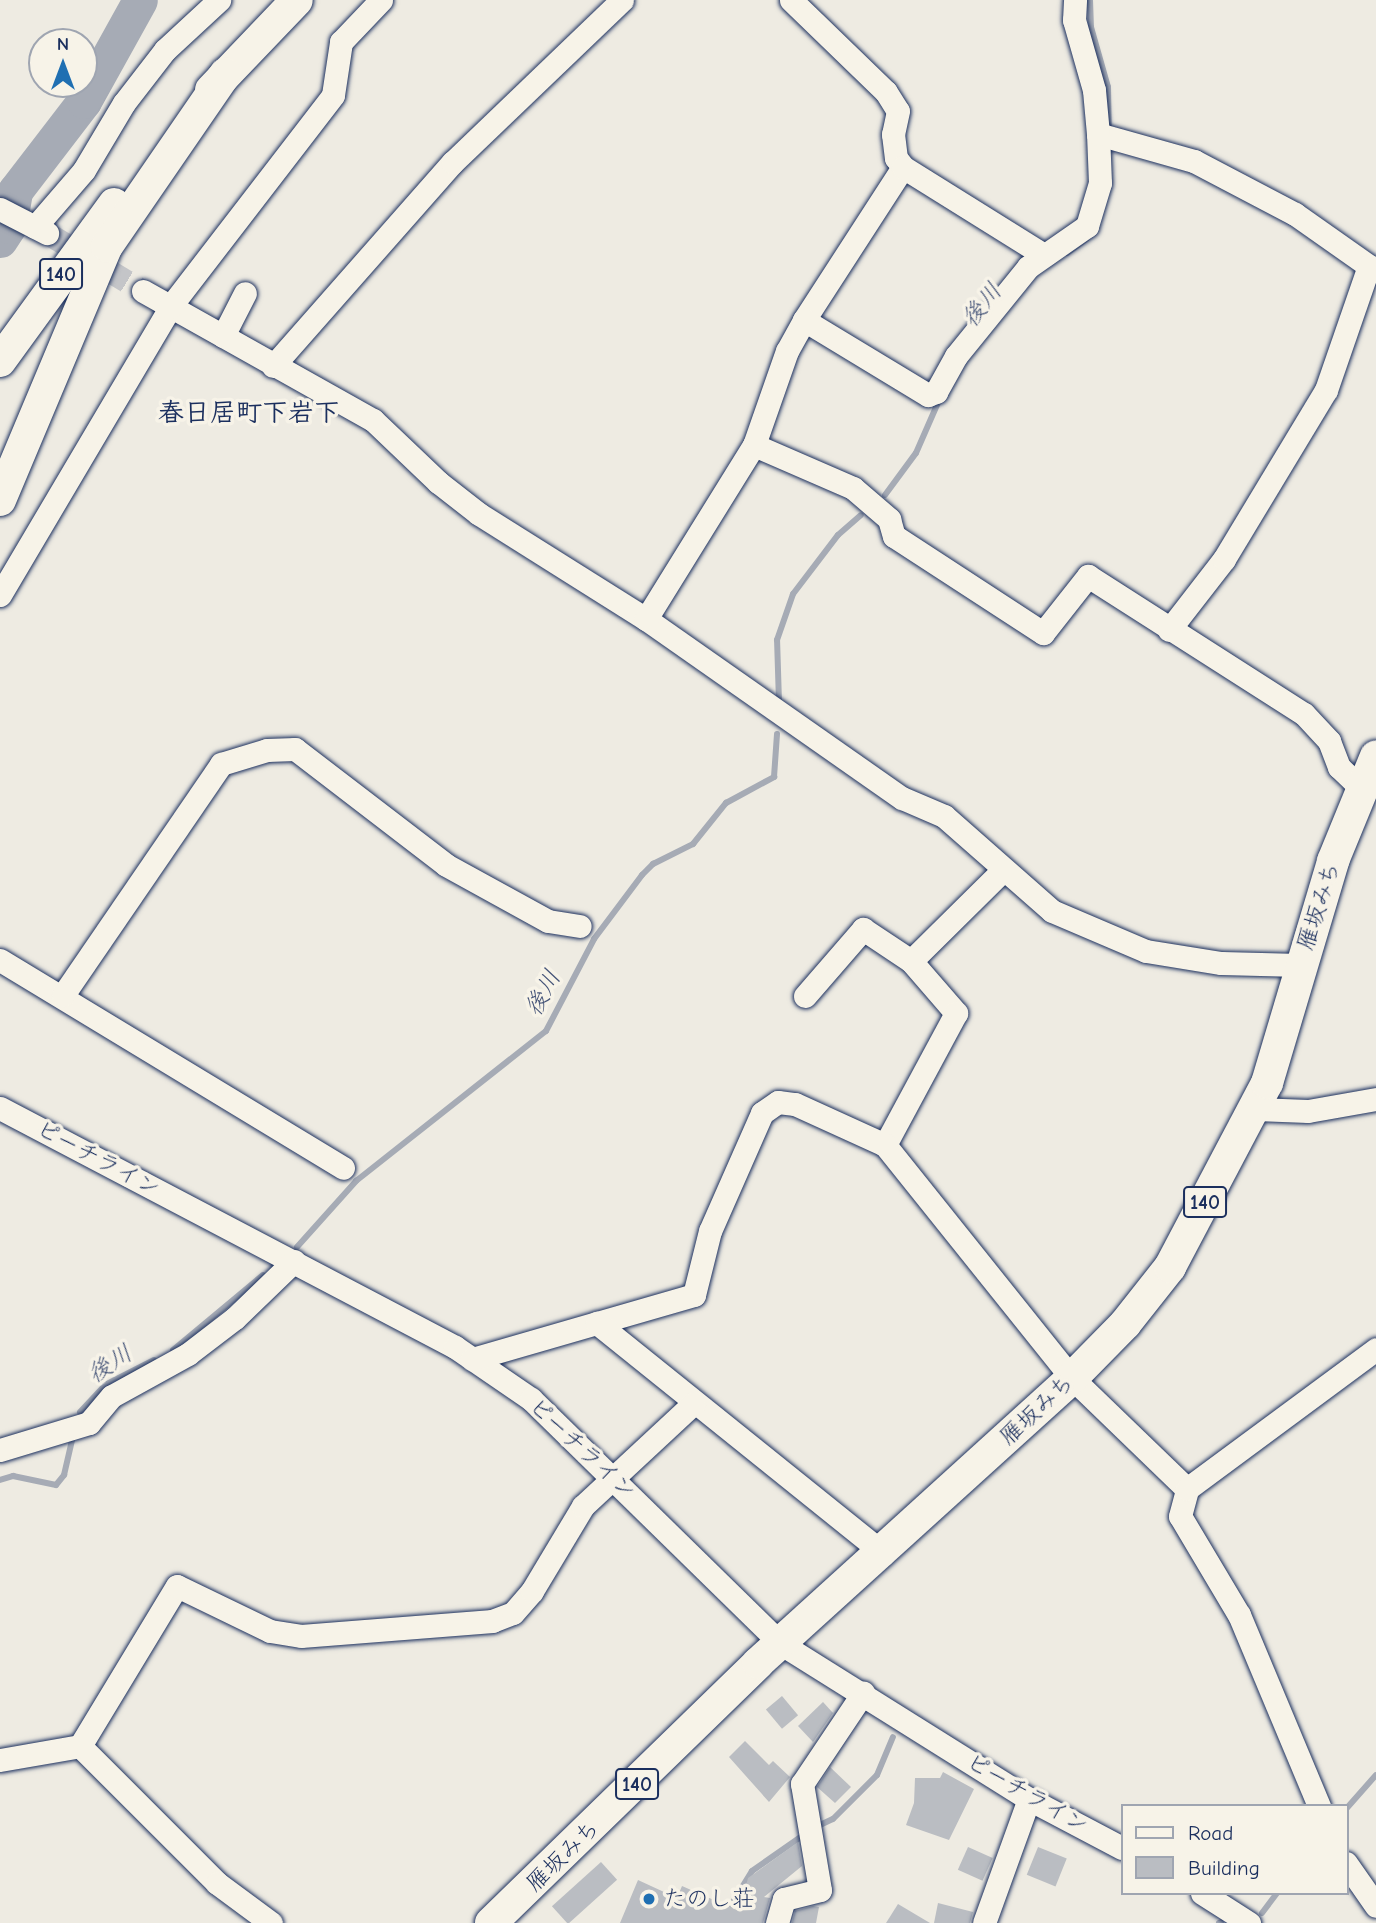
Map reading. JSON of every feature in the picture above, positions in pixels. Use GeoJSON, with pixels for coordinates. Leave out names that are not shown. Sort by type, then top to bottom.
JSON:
{"type":"FeatureCollection","features":[{"type":"Feature","properties":{"kind":"highway","name":"140"},"geometry":{"type":"LineString","coordinates":[[0,361],[125,190],[225,74],[286,10]]}},
{"type":"Feature","properties":{"kind":"highway"},"geometry":{"type":"LineString","coordinates":[[0,500],[107,246],[225,74]]}},
{"type":"Feature","properties":{"kind":"highway"},"geometry":{"type":"LineString","coordinates":[[3,321],[125,190]]}},
{"type":"Feature","properties":{"kind":"highway","name":"雁坂みち"},"geometry":{"type":"LineString","coordinates":[[491,1923],[780,1643],[884,1554],[1072,1378],[1125,1324],[1170,1267],[1256,1109],[1300,965],[1361,788],[1376,755]]}},
{"type":"Feature","properties":{"kind":"street"},"geometry":{"type":"LineString","coordinates":[[0,209],[42,230],[84,170],[124,103],[165,50],[219,0]]}},
{"type":"Feature","properties":{"kind":"street"},"geometry":{"type":"LineString","coordinates":[[0,595],[170,307],[333,95],[341,42],[381,0]]}},
{"type":"Feature","properties":{"kind":"street"},"geometry":{"type":"LineString","coordinates":[[273,366],[453,162],[622,0]]}},
{"type":"Feature","properties":{"kind":"street"},"geometry":{"type":"LineString","coordinates":[[791,0],[886,92],[898,111],[893,134],[896,158],[903,167],[1044,255]]}},
{"type":"Feature","properties":{"kind":"street"},"geometry":{"type":"LineString","coordinates":[[804,320],[928,396],[936,392],[956,356],[1009,289],[1044,255],[1087,226],[1100,183],[1098,134],[1094,90],[1074,20],[1075,0]]}},
{"type":"Feature","properties":{"kind":"street"},"geometry":{"type":"LineString","coordinates":[[1098,134],[1194,161],[1294,214],[1373,268],[1326,390],[1224,559],[1168,630]]}},
{"type":"Feature","properties":{"kind":"street"},"geometry":{"type":"LineString","coordinates":[[646,619],[754,445],[787,351],[804,320],[903,167]]}},
{"type":"Feature","properties":{"kind":"street"},"geometry":{"type":"LineString","coordinates":[[143,291],[373,420],[438,482],[479,514],[646,619],[902,798],[944,816],[1002,871],[1052,911],[1146,951],[1221,963],[1300,965]]}},
{"type":"Feature","properties":{"kind":"street"},"geometry":{"type":"LineString","coordinates":[[223,336],[245,293]]}},
{"type":"Feature","properties":{"kind":"street"},"geometry":{"type":"LineString","coordinates":[[754,445],[853,488],[890,519],[894,536],[1043,633],[1088,576],[1168,630],[1304,715],[1329,741],[1339,767],[1361,788]]}},
{"type":"Feature","properties":{"kind":"street"},"geometry":{"type":"LineString","coordinates":[[63,995],[221,764],[267,750],[296,749],[446,865],[548,921],[580,926]]}},
{"type":"Feature","properties":{"kind":"street"},"geometry":{"type":"LineString","coordinates":[[911,961],[1002,871]]}},
{"type":"Feature","properties":{"kind":"street"},"geometry":{"type":"LineString","coordinates":[[805,996],[863,929],[911,961],[956,1013],[885,1145]]}},
{"type":"Feature","properties":{"kind":"street"},"geometry":{"type":"LineString","coordinates":[[0,960],[63,995],[343,1168]]}},
{"type":"Feature","properties":{"kind":"street"},"geometry":{"type":"LineString","coordinates":[[1256,1109],[1308,1111],[1376,1099]]}},
{"type":"Feature","properties":{"kind":"street"},"geometry":{"type":"LineString","coordinates":[[472,1359],[694,1295],[710,1231],[762,1113],[778,1102],[795,1104],[885,1145],[1072,1378],[1187,1489]]}},
{"type":"Feature","properties":{"kind":"street","name":"ピーチライン"},"geometry":{"type":"LineString","coordinates":[[0,1108],[295,1261],[472,1359],[530,1399],[612,1476],[780,1643],[1029,1799],[1120,1847]]}},
{"type":"Feature","properties":{"kind":"street"},"geometry":{"type":"LineString","coordinates":[[0,1450],[89,1423],[112,1396],[188,1354],[235,1318],[295,1261]]}},
{"type":"Feature","properties":{"kind":"street"},"geometry":{"type":"LineString","coordinates":[[597,1323],[884,1554]]}},
{"type":"Feature","properties":{"kind":"street"},"geometry":{"type":"LineString","coordinates":[[1318,1804],[1239,1615],[1180,1516],[1187,1489],[1376,1349]]}},
{"type":"Feature","properties":{"kind":"street"},"geometry":{"type":"LineString","coordinates":[[0,1760],[80,1746],[177,1586],[270,1631],[301,1636],[492,1621],[513,1613],[532,1591],[583,1506],[612,1476],[694,1403]]}},
{"type":"Feature","properties":{"kind":"street"},"geometry":{"type":"LineString","coordinates":[[778,1923],[784,1899],[820,1890],[802,1784],[863,1693]]}},
{"type":"Feature","properties":{"kind":"street"},"geometry":{"type":"LineString","coordinates":[[80,1746],[217,1883],[271,1923]]}},
{"type":"Feature","properties":{"kind":"street"},"geometry":{"type":"LineString","coordinates":[[984,1923],[1029,1799]]}},
{"type":"Feature","properties":{"kind":"street"},"geometry":{"type":"LineString","coordinates":[[1348,1866],[1376,1906]]}},
{"type":"Feature","properties":{"kind":"street"},"geometry":{"type":"LineString","coordinates":[[1205,1895],[1249,1923]]}},
{"type":"Feature","properties":{"kind":"building"},"geometry":{"type":"Polygon","coordinates":[[[782,1696],[798,1715],[782,1729],[766,1709],[782,1696]]]}},
{"type":"Feature","properties":{"kind":"building"},"geometry":{"type":"Polygon","coordinates":[[[823,1702],[833,1713],[813,1742],[798,1726],[823,1702]]]}},
{"type":"Feature","properties":{"kind":"building"},"geometry":{"type":"Polygon","coordinates":[[[745,1741],[769,1765],[773,1761],[790,1777],[769,1802],[729,1757],[745,1741]]]}},
{"type":"Feature","properties":{"kind":"building"},"geometry":{"type":"Polygon","coordinates":[[[830,1767],[851,1787],[835,1803],[817,1787],[830,1767]]]}},
{"type":"Feature","properties":{"kind":"building"},"geometry":{"type":"Polygon","coordinates":[[[943,1772],[974,1789],[949,1840],[906,1825],[914,1803],[915,1778],[940,1778],[943,1772]]]}},
{"type":"Feature","properties":{"kind":"building"},"geometry":{"type":"Polygon","coordinates":[[[798,1842],[802,1866],[764,1897],[770,1898],[763,1923],[620,1923],[638,1880],[677,1898],[682,1886],[739,1911],[748,1878],[798,1842]]]}},
{"type":"Feature","properties":{"kind":"building"},"geometry":{"type":"Polygon","coordinates":[[[968,1847],[993,1858],[982,1881],[958,1870],[968,1847]]]}},
{"type":"Feature","properties":{"kind":"building"},"geometry":{"type":"Polygon","coordinates":[[[1038,1847],[1067,1859],[1056,1886],[1027,1875],[1038,1847]]]}},
{"type":"Feature","properties":{"kind":"building"},"geometry":{"type":"Polygon","coordinates":[[[601,1862],[617,1880],[569,1923],[552,1906],[601,1862]]]}},
{"type":"Feature","properties":{"kind":"building"},"geometry":{"type":"Polygon","coordinates":[[[938,1903],[973,1912],[970,1923],[934,1923],[938,1903]]]}},
{"type":"Feature","properties":{"kind":"building"},"geometry":{"type":"Polygon","coordinates":[[[898,1904],[930,1923],[886,1923],[898,1904]]]}},
{"type":"Feature","properties":{"kind":"building"},"geometry":{"type":"Polygon","coordinates":[[[819,1907],[816,1923],[792,1923],[795,1911],[819,1907]]]}},
{"type":"Feature","properties":{"kind":"waterway"},"geometry":{"type":"LineString","coordinates":[[0,240],[9,226],[15,191],[84,101],[140,0]]}},
{"type":"Feature","properties":{"kind":"waterway","name":"後川"},"geometry":{"type":"LineString","coordinates":[[1090,0],[1091,27],[1108,87],[1109,126]]}},
{"type":"Feature","properties":{"kind":"waterway","name":"後川"},"geometry":{"type":"LineString","coordinates":[[1067,253],[1086,239]]}},
{"type":"Feature","properties":{"kind":"waterway","name":"後川"},"geometry":{"type":"LineString","coordinates":[[885,495],[916,453],[940,398]]}},
{"type":"Feature","properties":{"kind":"waterway","name":"後川"},"geometry":{"type":"LineString","coordinates":[[779,702],[777,640],[793,594],[838,535],[861,515]]}},
{"type":"Feature","properties":{"kind":"waterway","name":"後川"},"geometry":{"type":"LineString","coordinates":[[297,1247],[356,1181],[546,1031],[594,939],[642,875],[653,864],[693,844],[726,803],[774,777],[777,734]]}},
{"type":"Feature","properties":{"kind":"waterway","name":"後川"},"geometry":{"type":"LineString","coordinates":[[173,1350],[263,1275]]}},
{"type":"Feature","properties":{"kind":"waterway","name":"後川"},"geometry":{"type":"LineString","coordinates":[[80,1412],[105,1385],[154,1360]]}},
{"type":"Feature","properties":{"kind":"waterway","name":"後川"},"geometry":{"type":"LineString","coordinates":[[0,1480],[13,1476],[56,1485],[64,1475],[72,1441]]}},
{"type":"Feature","properties":{"kind":"waterway"},"geometry":{"type":"LineString","coordinates":[[820,1825],[833,1819],[877,1775],[893,1737]]}},
{"type":"Feature","properties":{"kind":"waterway"},"geometry":{"type":"LineString","coordinates":[[1348,1807],[1376,1775]]}},
{"type":"Feature","properties":{"kind":"waterway"},"geometry":{"type":"LineString","coordinates":[[720,1923],[752,1871],[805,1834]]}},
{"type":"Feature","properties":{"kind":"waterway"},"geometry":{"type":"LineString","coordinates":[[1262,1913],[1276,1895]]}},
{"type":"Feature","properties":{"kind":"tunnel"},"geometry":{"type":"LineString","coordinates":[[49,234],[143,291]]}},
{"type":"Feature","properties":{"kind":"place","name":"たのし荘"},"geometry":{"type":"Point","coordinates":[649,1899]}},
{"type":"Feature","properties":{"kind":"district","name":"春日居町下岩下"},"geometry":{"type":"Point","coordinates":[249,414]}}]}
